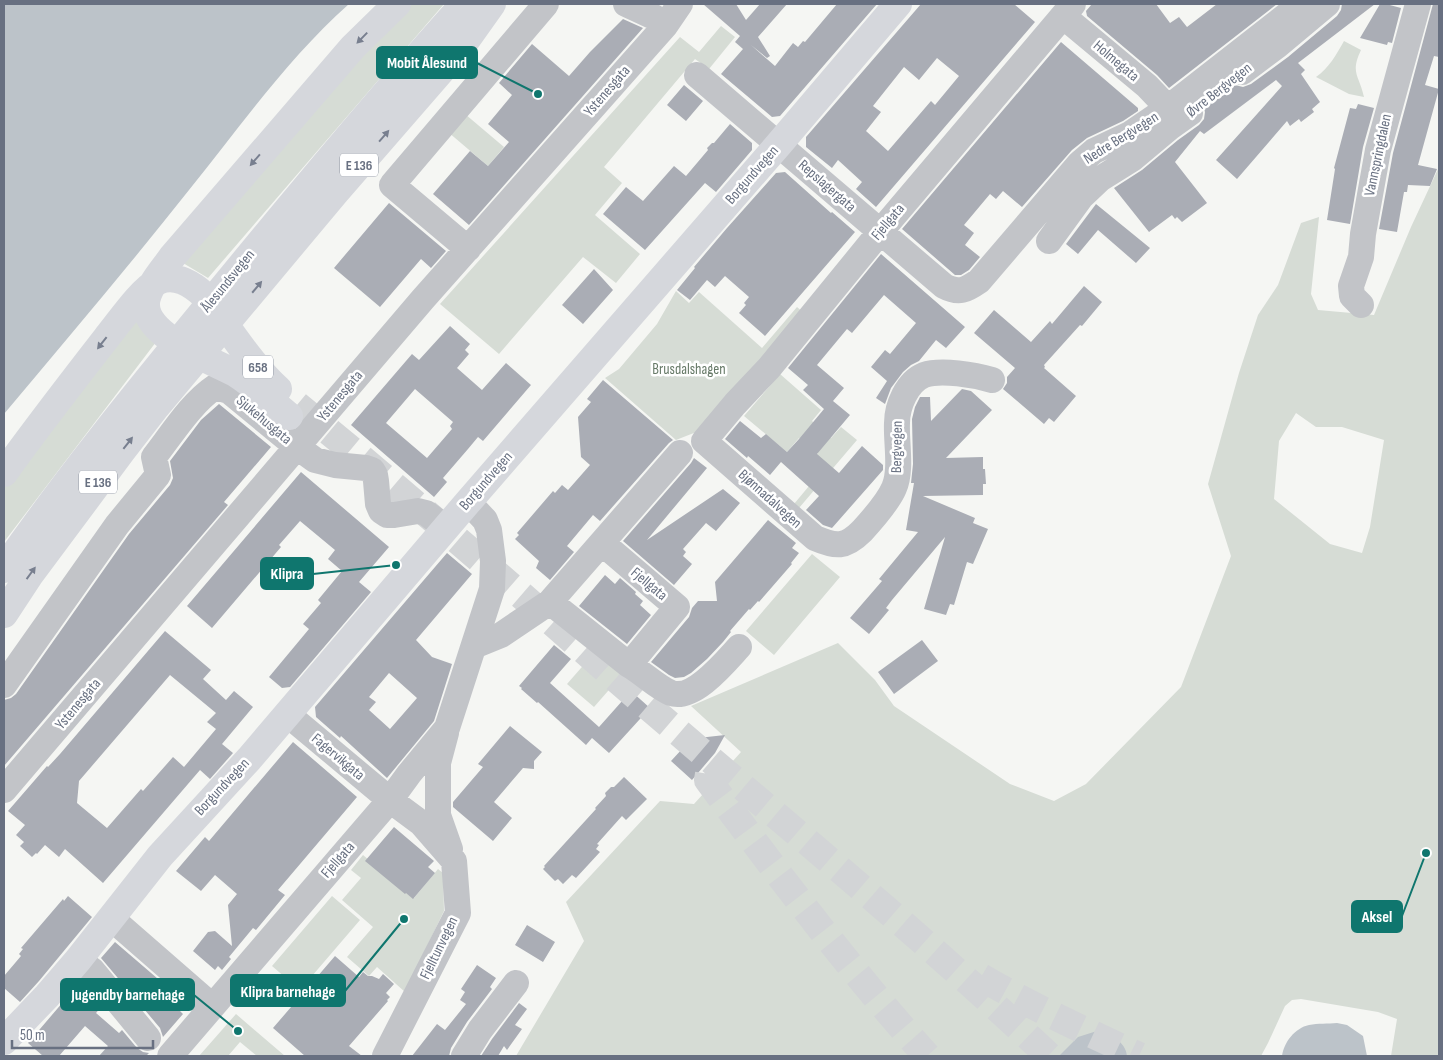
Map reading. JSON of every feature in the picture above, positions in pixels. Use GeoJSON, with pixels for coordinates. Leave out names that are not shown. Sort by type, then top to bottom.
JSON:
{"type":"FeatureCollection","features":[{"type":"Feature","properties":{"kind":"main road"},"geometry":{"type":"LineString","coordinates":[[200,356],[164,336],[152,323],[146,301],[151,287],[172,257],[314,92],[364,35],[397,4]]}},
{"type":"Feature","properties":{"kind":"main road","name":"Ålesundsvegen"},"geometry":{"type":"LineString","coordinates":[[4,569],[99,440],[288,207],[464,4]]}},
{"type":"Feature","properties":{"kind":"main road","name":"E 136"},"geometry":{"type":"LineString","coordinates":[[4,614],[122,450],[335,193],[460,49],[492,4]]}},
{"type":"Feature","properties":{"kind":"main road","name":"Borgundvegen"},"geometry":{"type":"LineString","coordinates":[[4,1041],[48,996],[160,856],[249,759],[898,4]]}},
{"type":"Feature","properties":{"kind":"main road"},"geometry":{"type":"LineString","coordinates":[[4,473],[132,305],[158,281],[174,278],[186,282],[205,296],[225,324]]}},
{"type":"Feature","properties":{"kind":"main road","name":"658"},"geometry":{"type":"LineString","coordinates":[[200,356],[234,373],[293,410],[274,385],[249,358],[225,324]]}},
{"type":"Feature","properties":{"kind":"street"},"geometry":{"type":"LineString","coordinates":[[468,249],[392,185],[546,4]]}},
{"type":"Feature","properties":{"kind":"street"},"geometry":{"type":"LineString","coordinates":[[626,4],[654,17],[665,26]]}},
{"type":"Feature","properties":{"kind":"street","name":"Ystenesgata"},"geometry":{"type":"LineString","coordinates":[[4,790],[423,299],[665,26],[680,4]]}},
{"type":"Feature","properties":{"kind":"street","name":"Nedre Bergvegen"},"geometry":{"type":"LineString","coordinates":[[961,291],[970,288],[980,281],[1080,163],[1094,151],[1130,134],[1168,108],[1301,4]]}},
{"type":"Feature","properties":{"kind":"street","name":"Øvre Bergvegen"},"geometry":{"type":"LineString","coordinates":[[1049,241],[1081,198],[1100,179],[1132,159],[1169,128],[1278,45],[1327,4]]}},
{"type":"Feature","properties":{"kind":"street","name":"Vannspringdalen"},"geometry":{"type":"LineString","coordinates":[[1362,305],[1352,296],[1351,286],[1361,258],[1369,196],[1378,150],[1418,4]]}},
{"type":"Feature","properties":{"kind":"street","name":"Holmegata"},"geometry":{"type":"LineString","coordinates":[[1068,10],[1168,108]]}},
{"type":"Feature","properties":{"kind":"street","name":"Fjellgata"},"geometry":{"type":"LineString","coordinates":[[704,441],[769,368],[880,232],[1068,10]]}},
{"type":"Feature","properties":{"kind":"street","name":"Repslagergata"},"geometry":{"type":"LineString","coordinates":[[697,75],[944,286],[952,290],[961,291]]}},
{"type":"Feature","properties":{"kind":"street","name":"Bergvegen"},"geometry":{"type":"LineString","coordinates":[[841,545],[857,536],[871,521],[895,488],[898,465],[897,414],[903,397],[913,384],[925,375],[941,373],[974,375],[992,380]]}},
{"type":"Feature","properties":{"kind":"street","name":"Sjukehusgata"},"geometry":{"type":"LineString","coordinates":[[4,685],[117,526],[158,475],[154,457],[193,407],[205,394],[215,387],[229,392],[296,447],[315,460],[372,470],[375,475],[378,504],[381,511],[387,515],[418,511],[426,513],[446,528]]}},
{"type":"Feature","properties":{"kind":"street","name":"Bjønnadalvegen"},"geometry":{"type":"LineString","coordinates":[[704,441],[815,538],[831,545],[841,545]]}},
{"type":"Feature","properties":{"kind":"street"},"geometry":{"type":"LineString","coordinates":[[474,646],[501,636],[550,602],[680,453]]}},
{"type":"Feature","properties":{"kind":"street","name":"Fjellgata"},"geometry":{"type":"LineString","coordinates":[[170,1056],[390,800],[409,774],[448,728],[492,589],[493,561],[489,530],[485,520],[468,502]]}},
{"type":"Feature","properties":{"kind":"street","name":"Fjellgata"},"geometry":{"type":"LineString","coordinates":[[602,543],[677,607],[629,665]]}},
{"type":"Feature","properties":{"kind":"street"},"geometry":{"type":"LineString","coordinates":[[550,602],[629,665],[673,694],[690,691],[708,680],[739,647]]}},
{"type":"Feature","properties":{"kind":"street","name":"Fagervikgata"},"geometry":{"type":"LineString","coordinates":[[287,714],[390,800]]}},
{"type":"Feature","properties":{"kind":"street","name":"Fjelltunvegen"},"geometry":{"type":"LineString","coordinates":[[385,1056],[458,913],[454,861],[438,815],[438,763],[448,728]]}},
{"type":"Feature","properties":{"kind":"street"},"geometry":{"type":"LineString","coordinates":[[390,800],[420,823],[454,861]]}},
{"type":"Feature","properties":{"kind":"street"},"geometry":{"type":"LineString","coordinates":[[111,918],[212,1006]]}},
{"type":"Feature","properties":{"kind":"street"},"geometry":{"type":"LineString","coordinates":[[78,960],[92,970],[148,1038]]}},
{"type":"Feature","properties":{"kind":"street"},"geometry":{"type":"LineString","coordinates":[[464,1056],[480,1030],[516,983]]}},
{"type":"Feature","properties":{"kind":"green space"},"geometry":{"type":"Polygon","coordinates":[[[412,4],[444,4],[208,278],[183,263],[317,103],[412,4]]]}},
{"type":"Feature","properties":{"kind":"green space"},"geometry":{"type":"Polygon","coordinates":[[[721,26],[735,37],[709,69],[695,59],[604,167],[622,183],[595,215],[640,254],[616,283],[583,257],[499,354],[440,304],[680,37],[699,52],[721,26]]]}},
{"type":"Feature","properties":{"kind":"green space"},"geometry":{"type":"Polygon","coordinates":[[[1344,41],[1361,50],[1356,64],[1356,74],[1364,97],[1349,94],[1316,77],[1335,56],[1344,41]]]}},
{"type":"Feature","properties":{"kind":"green space"},"geometry":{"type":"Polygon","coordinates":[[[465,114],[504,147],[488,166],[448,132],[465,114]]]}},
{"type":"Feature","properties":{"kind":"green space"},"geometry":{"type":"Polygon","coordinates":[[[1439,167],[1439,1056],[1391,1056],[1397,1019],[1378,1012],[1301,999],[1292,1000],[1285,1006],[1261,1056],[516,1056],[584,941],[566,902],[660,801],[694,804],[741,752],[691,706],[838,643],[875,680],[894,706],[1010,784],[1054,801],[1086,784],[1181,687],[1231,556],[1208,484],[1239,373],[1258,315],[1278,285],[1301,223],[1319,217],[1311,294],[1318,310],[1374,315],[1411,227],[1439,167]],[[1296,413],[1279,441],[1274,499],[1330,544],[1362,553],[1370,527],[1384,440],[1342,427],[1316,427],[1296,413]]]}},
{"type":"Feature","properties":{"kind":"green space","name":"Brusdalshagen"},"geometry":{"type":"Polygon","coordinates":[[[676,291],[689,303],[699,292],[762,348],[797,307],[805,314],[709,427],[676,440],[605,378],[619,369],[657,324],[676,291]]]}},
{"type":"Feature","properties":{"kind":"green space"},"geometry":{"type":"Polygon","coordinates":[[[136,314],[156,342],[4,542],[4,488],[79,386],[136,314]]]}},
{"type":"Feature","properties":{"kind":"green space"},"geometry":{"type":"Polygon","coordinates":[[[780,374],[821,410],[812,421],[831,438],[841,427],[857,440],[799,508],[794,504],[809,486],[798,476],[818,453],[799,438],[787,452],[744,416],[780,374]]]}},
{"type":"Feature","properties":{"kind":"green space"},"geometry":{"type":"Polygon","coordinates":[[[812,554],[840,577],[774,655],[746,631],[812,554]]]}},
{"type":"Feature","properties":{"kind":"green space"},"geometry":{"type":"Polygon","coordinates":[[[595,652],[622,675],[594,707],[567,684],[595,652]]]}},
{"type":"Feature","properties":{"kind":"green space"},"geometry":{"type":"Polygon","coordinates":[[[363,855],[414,898],[438,869],[443,873],[444,911],[405,992],[377,967],[369,976],[347,957],[373,927],[342,900],[361,878],[351,870],[363,855]]]}},
{"type":"Feature","properties":{"kind":"green space"},"geometry":{"type":"Polygon","coordinates":[[[332,896],[360,920],[300,990],[272,966],[332,896]]]}},
{"type":"Feature","properties":{"kind":"green space"},"geometry":{"type":"Polygon","coordinates":[[[236,1014],[285,1056],[257,1056],[240,1042],[228,1056],[199,1056],[236,1014]]]}},
{"type":"Feature","properties":{"kind":"shaded area"},"geometry":{"type":"Polygon","coordinates":[[[4,4],[349,4],[305,47],[285,70],[143,247],[4,414],[4,4]]]}},
{"type":"Feature","properties":{"kind":"shaded area"},"geometry":{"type":"Polygon","coordinates":[[[1337,1023],[1347,1025],[1363,1036],[1367,1056],[1282,1056],[1291,1036],[1299,1029],[1312,1024],[1337,1023]]]}},
{"type":"Feature","properties":{"kind":"shaded area"},"geometry":{"type":"Polygon","coordinates":[[[1097,1031],[1107,1034],[1120,1042],[1124,1046],[1127,1056],[1059,1056],[1078,1037],[1097,1031]]]}},
{"type":"Feature","properties":{"kind":"building"},"geometry":{"type":"Polygon","coordinates":[[[703,4],[736,4],[746,20],[760,4],[787,4],[758,37],[770,56],[767,58],[751,45],[775,66],[793,43],[798,47],[803,41],[805,42],[837,4],[877,4],[780,116],[772,117],[721,74],[743,49],[735,42],[740,36],[703,4]]]}},
{"type":"Feature","properties":{"kind":"building"},"geometry":{"type":"Polygon","coordinates":[[[921,4],[1014,4],[1035,22],[876,207],[856,189],[862,182],[838,160],[832,168],[806,147],[806,137],[921,4]],[[937,58],[919,80],[904,67],[873,106],[881,112],[866,131],[888,151],[931,101],[935,105],[959,76],[937,58]]]}},
{"type":"Feature","properties":{"kind":"building"},"geometry":{"type":"Polygon","coordinates":[[[1092,4],[1156,4],[1170,23],[1179,17],[1187,27],[1217,4],[1277,4],[1169,88],[1157,75],[1087,16],[1086,11],[1092,4]]]}},
{"type":"Feature","properties":{"kind":"building"},"geometry":{"type":"Polygon","coordinates":[[[1342,4],[1375,4],[1298,63],[1305,70],[1301,74],[1320,102],[1312,109],[1314,112],[1301,122],[1299,119],[1290,126],[1287,121],[1237,179],[1216,160],[1282,86],[1276,80],[1204,134],[1200,131],[1175,162],[1207,203],[1182,222],[1177,217],[1175,219],[1172,215],[1149,232],[1114,188],[1142,170],[1199,125],[1204,119],[1204,109],[1217,98],[1235,85],[1243,87],[1251,84],[1288,57],[1337,16],[1342,4]]]}},
{"type":"Feature","properties":{"kind":"building"},"geometry":{"type":"Polygon","coordinates":[[[1380,4],[1401,8],[1392,43],[1388,42],[1387,45],[1360,38],[1380,4]]]}},
{"type":"Feature","properties":{"kind":"building"},"geometry":{"type":"Polygon","coordinates":[[[1433,4],[1439,4],[1439,57],[1434,56],[1425,85],[1439,89],[1418,165],[1437,169],[1430,186],[1408,185],[1407,192],[1404,192],[1397,232],[1379,229],[1393,153],[1433,4]]]}},
{"type":"Feature","properties":{"kind":"building"},"geometry":{"type":"Polygon","coordinates":[[[623,19],[643,28],[469,225],[433,194],[470,151],[488,166],[509,142],[488,124],[512,95],[499,83],[532,44],[569,76],[623,19]]]}},
{"type":"Feature","properties":{"kind":"building"},"geometry":{"type":"Polygon","coordinates":[[[1061,42],[1138,108],[1138,111],[1123,121],[1087,138],[1072,150],[1022,207],[1003,191],[996,199],[990,194],[964,225],[974,233],[965,245],[980,257],[969,270],[961,275],[955,275],[902,229],[1061,42]]]}},
{"type":"Feature","properties":{"kind":"building"},"geometry":{"type":"Polygon","coordinates":[[[684,85],[703,101],[686,121],[667,105],[684,85]]]}},
{"type":"Feature","properties":{"kind":"building"},"geometry":{"type":"Polygon","coordinates":[[[1358,104],[1374,108],[1363,147],[1350,224],[1327,220],[1334,168],[1350,108],[1356,109],[1358,104]]]}},
{"type":"Feature","properties":{"kind":"building"},"geometry":{"type":"Polygon","coordinates":[[[730,124],[752,143],[752,150],[716,192],[705,183],[645,250],[603,214],[626,187],[643,201],[674,166],[686,176],[708,150],[707,148],[714,143],[730,124]]]}},
{"type":"Feature","properties":{"kind":"building"},"geometry":{"type":"Polygon","coordinates":[[[785,172],[855,232],[765,336],[739,313],[746,305],[744,303],[749,297],[725,276],[715,287],[707,280],[690,300],[677,290],[727,228],[776,173],[785,172]]]}},
{"type":"Feature","properties":{"kind":"building"},"geometry":{"type":"Polygon","coordinates":[[[389,203],[446,251],[431,268],[421,259],[380,307],[334,268],[389,203]]]}},
{"type":"Feature","properties":{"kind":"building"},"geometry":{"type":"Polygon","coordinates":[[[1096,204],[1150,248],[1136,263],[1098,230],[1078,254],[1066,244],[1096,204]]]}},
{"type":"Feature","properties":{"kind":"building"},"geometry":{"type":"Polygon","coordinates":[[[881,254],[965,327],[946,348],[936,340],[919,361],[903,372],[891,388],[885,404],[876,398],[887,381],[871,367],[885,350],[890,354],[916,323],[884,295],[852,333],[847,329],[817,365],[844,388],[833,401],[850,415],[817,454],[839,473],[862,446],[883,465],[883,470],[832,528],[823,525],[806,510],[819,496],[781,462],[770,475],[725,439],[740,421],[761,438],[766,434],[787,452],[799,439],[824,409],[803,390],[808,385],[788,368],[881,254]]]}},
{"type":"Feature","properties":{"kind":"building"},"geometry":{"type":"Polygon","coordinates":[[[594,269],[613,290],[583,324],[562,305],[594,269]]]}},
{"type":"Feature","properties":{"kind":"building"},"geometry":{"type":"Polygon","coordinates":[[[1084,286],[1102,302],[1082,326],[1080,325],[1044,365],[1044,368],[1076,396],[1054,422],[1049,418],[1044,424],[1003,389],[1007,383],[1007,377],[1015,368],[974,333],[994,310],[1031,342],[1050,321],[1052,324],[1084,286]]]}},
{"type":"Feature","properties":{"kind":"building"},"geometry":{"type":"Polygon","coordinates":[[[450,326],[470,344],[465,350],[469,354],[457,368],[482,390],[506,363],[531,385],[483,441],[478,437],[443,478],[447,482],[434,497],[351,425],[412,354],[419,360],[450,326]],[[415,389],[386,423],[427,458],[452,429],[450,426],[453,422],[415,389]]]}},
{"type":"Feature","properties":{"kind":"building"},"geometry":{"type":"Polygon","coordinates":[[[603,380],[673,440],[600,521],[593,515],[567,546],[574,552],[550,580],[536,568],[539,561],[515,539],[519,535],[517,533],[553,491],[555,493],[562,485],[568,490],[590,465],[581,457],[578,417],[591,402],[587,399],[603,380]]]}},
{"type":"Feature","properties":{"kind":"building"},"geometry":{"type":"Polygon","coordinates":[[[962,389],[971,391],[992,410],[946,458],[983,457],[986,484],[983,484],[983,495],[923,496],[975,518],[973,523],[988,529],[973,564],[967,562],[954,605],[950,604],[946,615],[924,609],[945,537],[892,600],[886,608],[889,610],[869,634],[850,618],[882,581],[879,579],[918,532],[906,530],[914,483],[911,483],[913,464],[912,419],[915,407],[920,397],[930,397],[931,421],[962,389]]]}},
{"type":"Feature","properties":{"kind":"building"},"geometry":{"type":"Polygon","coordinates":[[[219,404],[271,447],[224,502],[228,505],[4,766],[4,700],[16,694],[129,534],[170,485],[173,478],[170,461],[201,420],[219,404]]]}},
{"type":"Feature","properties":{"kind":"building"},"geometry":{"type":"Polygon","coordinates":[[[694,458],[707,468],[647,540],[723,489],[740,503],[716,531],[706,523],[683,549],[686,552],[683,556],[692,564],[674,585],[623,541],[694,458]]]}},
{"type":"Feature","properties":{"kind":"building"},"geometry":{"type":"Polygon","coordinates":[[[301,472],[389,547],[359,582],[371,592],[290,687],[282,688],[269,677],[309,629],[303,624],[321,603],[318,600],[342,571],[328,559],[335,550],[300,521],[279,545],[281,547],[212,628],[187,606],[301,472]]]}},
{"type":"Feature","properties":{"kind":"building"},"geometry":{"type":"Polygon","coordinates":[[[768,520],[796,543],[792,548],[799,553],[792,564],[759,602],[749,609],[723,642],[691,673],[684,677],[675,678],[651,662],[689,617],[692,608],[698,601],[717,601],[715,582],[768,520]]]}},
{"type":"Feature","properties":{"kind":"building"},"geometry":{"type":"Polygon","coordinates":[[[447,553],[472,574],[416,640],[432,657],[452,664],[434,721],[387,778],[341,736],[340,738],[316,717],[315,707],[447,553]],[[389,673],[369,697],[376,702],[369,710],[390,729],[417,698],[389,673]]]}},
{"type":"Feature","properties":{"kind":"building"},"geometry":{"type":"Polygon","coordinates":[[[605,575],[615,584],[620,578],[636,592],[635,594],[643,601],[640,605],[651,615],[627,644],[579,606],[605,575]]]}},
{"type":"Feature","properties":{"kind":"building"},"geometry":{"type":"Polygon","coordinates":[[[165,631],[211,670],[203,679],[226,700],[234,691],[253,707],[222,744],[233,753],[210,779],[200,770],[103,883],[65,849],[59,857],[45,845],[32,857],[20,846],[24,842],[16,835],[25,825],[8,811],[47,766],[60,754],[165,631]],[[170,675],[79,781],[77,803],[107,828],[141,789],[143,791],[173,757],[184,767],[216,729],[207,722],[216,713],[170,675]]]}},
{"type":"Feature","properties":{"kind":"building"},"geometry":{"type":"Polygon","coordinates":[[[922,640],[938,661],[894,694],[878,672],[922,640]]]}},
{"type":"Feature","properties":{"kind":"building"},"geometry":{"type":"Polygon","coordinates":[[[554,645],[571,659],[550,683],[599,727],[631,691],[650,708],[609,753],[592,738],[586,745],[519,686],[554,645]]]}},
{"type":"Feature","properties":{"kind":"building"},"geometry":{"type":"Polygon","coordinates":[[[510,726],[542,752],[534,761],[534,769],[523,768],[494,802],[512,818],[493,841],[453,807],[453,802],[483,767],[478,764],[510,726]]]}},
{"type":"Feature","properties":{"kind":"building"},"geometry":{"type":"Polygon","coordinates":[[[695,735],[698,738],[725,735],[715,753],[692,780],[671,761],[695,735]]]}},
{"type":"Feature","properties":{"kind":"building"},"geometry":{"type":"Polygon","coordinates":[[[293,742],[357,797],[278,890],[285,895],[256,930],[253,928],[229,957],[231,959],[222,970],[218,966],[215,970],[193,951],[208,932],[215,931],[232,946],[228,905],[237,894],[215,875],[201,891],[176,871],[205,837],[209,841],[293,742]]]}},
{"type":"Feature","properties":{"kind":"building"},"geometry":{"type":"Polygon","coordinates":[[[624,777],[647,799],[626,820],[622,816],[597,844],[599,845],[596,849],[600,852],[576,878],[572,875],[563,884],[558,879],[555,881],[543,869],[544,866],[596,809],[606,796],[605,793],[624,777]]]}},
{"type":"Feature","properties":{"kind":"building"},"geometry":{"type":"Polygon","coordinates":[[[394,827],[434,861],[428,867],[435,873],[413,899],[365,861],[394,827]]]}},
{"type":"Feature","properties":{"kind":"building"},"geometry":{"type":"Polygon","coordinates":[[[68,896],[92,917],[20,1002],[4,988],[4,976],[21,956],[19,954],[23,949],[21,948],[63,899],[64,901],[68,896]]]}},
{"type":"Feature","properties":{"kind":"building"},"geometry":{"type":"Polygon","coordinates":[[[527,925],[555,942],[543,962],[515,945],[527,925]]]}},
{"type":"Feature","properties":{"kind":"building"},"geometry":{"type":"Polygon","coordinates":[[[115,942],[186,1003],[180,1011],[183,1014],[163,1037],[160,1028],[101,958],[115,942]]]}},
{"type":"Feature","properties":{"kind":"building"},"geometry":{"type":"Polygon","coordinates":[[[335,956],[359,977],[363,972],[368,976],[379,979],[383,974],[394,984],[386,993],[390,997],[388,1001],[349,1046],[362,1056],[305,1056],[273,1028],[335,956]]]}},
{"type":"Feature","properties":{"kind":"building"},"geometry":{"type":"Polygon","coordinates":[[[477,965],[496,978],[490,987],[492,989],[467,1022],[451,1048],[449,1056],[412,1056],[437,1024],[445,1030],[466,1004],[460,1000],[465,992],[461,989],[477,965]]]}},
{"type":"Feature","properties":{"kind":"building"},"geometry":{"type":"Polygon","coordinates":[[[81,981],[102,1006],[96,1013],[119,1033],[122,1030],[137,1048],[149,1053],[146,1056],[99,1056],[108,1046],[85,1026],[59,1056],[43,1056],[28,1043],[81,981]]]}},
{"type":"Feature","properties":{"kind":"building"},"geometry":{"type":"Polygon","coordinates":[[[519,1003],[527,1009],[515,1025],[522,1029],[507,1050],[504,1046],[498,1056],[481,1056],[492,1039],[519,1003]]]}},
{"type":"Feature","properties":{"kind":"tunnel"},"geometry":{"type":"LineString","coordinates":[[297,405],[433,519],[902,923],[1049,1056]]}},
{"type":"Feature","properties":{"kind":"tunnel"},"geometry":{"type":"LineString","coordinates":[[709,774],[708,780],[787,886],[927,1056]]}},
{"type":"Feature","properties":{"kind":"tunnel"},"geometry":{"type":"LineString","coordinates":[[981,977],[1039,1009],[1139,1056]]}},
{"type":"Feature","properties":{"kind":"place","name":"Mobit Ålesund"},"geometry":{"type":"Point","coordinates":[538,94]}},
{"type":"Feature","properties":{"kind":"place","name":"Klipra"},"geometry":{"type":"Point","coordinates":[396,565]}},
{"type":"Feature","properties":{"kind":"place","name":"Aksel"},"geometry":{"type":"Point","coordinates":[1426,853]}},
{"type":"Feature","properties":{"kind":"place","name":"Klipra barnehage"},"geometry":{"type":"Point","coordinates":[404,919]}},
{"type":"Feature","properties":{"kind":"place","name":"Jugendby barnehage"},"geometry":{"type":"Point","coordinates":[238,1031]}}]}
